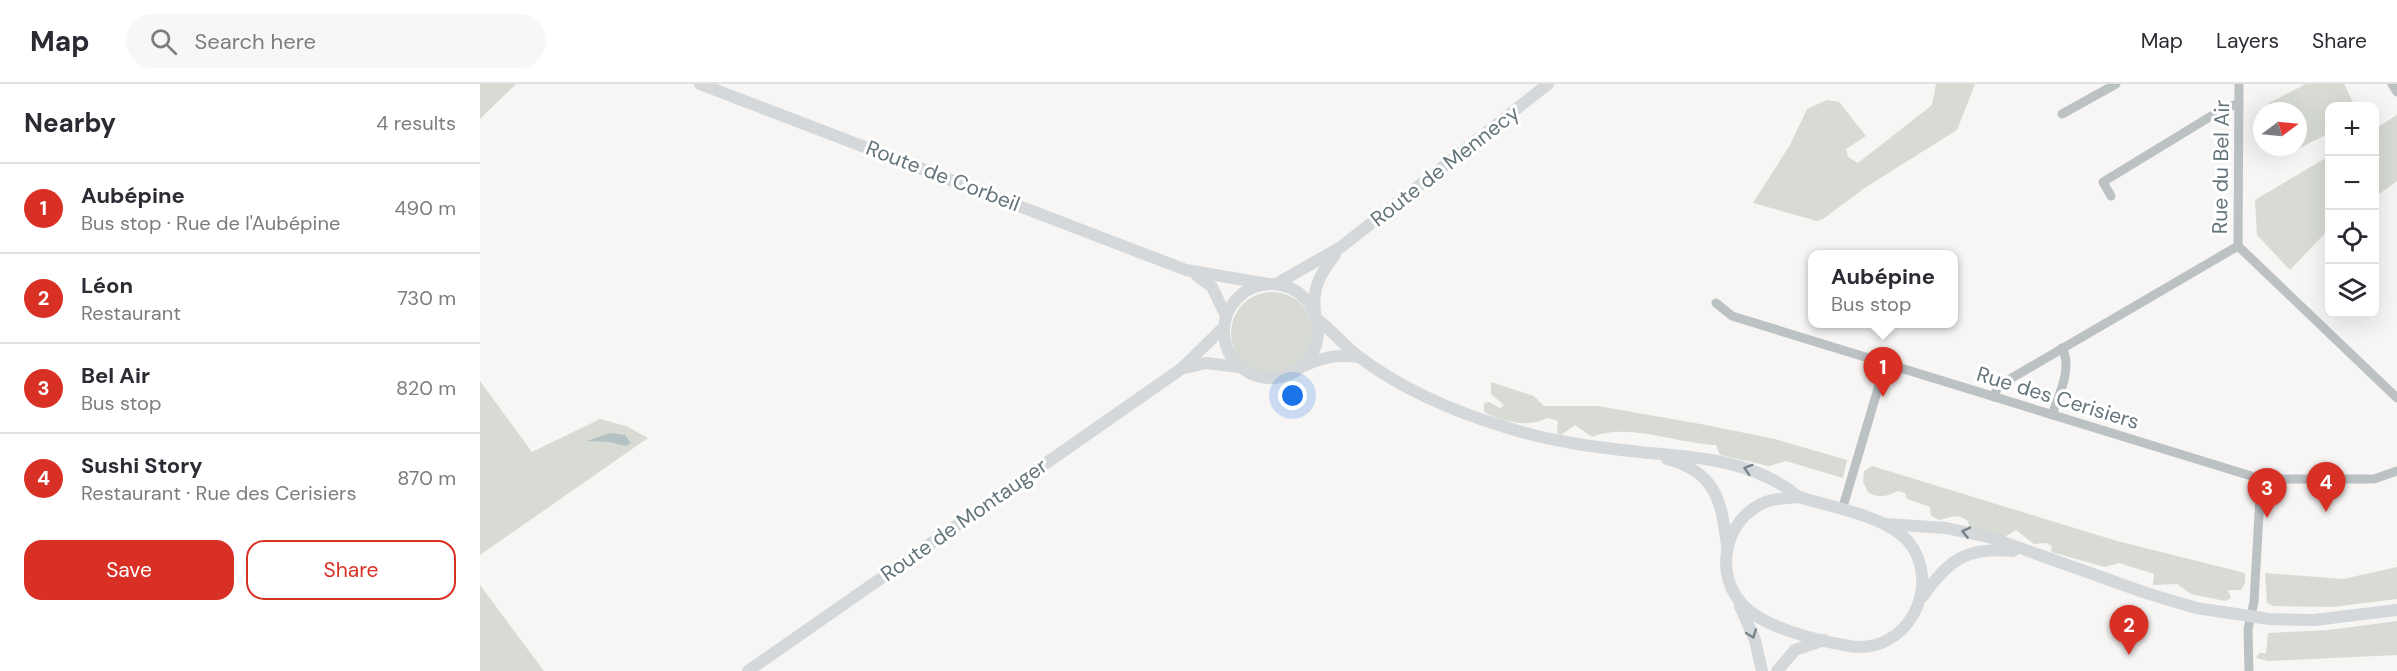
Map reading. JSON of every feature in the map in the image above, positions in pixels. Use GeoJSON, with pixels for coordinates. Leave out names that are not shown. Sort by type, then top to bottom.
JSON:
{"type":"FeatureCollection","features":[{"type":"Feature","properties":{"kind":"main road","name":"Route de Corbeil"},"geometry":{"type":"LineString","coordinates":[[700,84],[1186,270],[1272,284]]}},
{"type":"Feature","properties":{"kind":"main road","name":"Route de Mennecy"},"geometry":{"type":"LineString","coordinates":[[1272,284],[1341,247],[1548,84]]}},
{"type":"Feature","properties":{"kind":"main road","name":"Route de Mennecy"},"geometry":{"type":"LineString","coordinates":[[1316,318],[1314,298],[1319,278],[1341,247]]}},
{"type":"Feature","properties":{"kind":"main road","name":"Route de Corbeil"},"geometry":{"type":"LineString","coordinates":[[1186,270],[1212,287],[1225,321]]}},
{"type":"Feature","properties":{"kind":"main road"},"geometry":{"type":"LineString","coordinates":[[1359,357],[1332,356],[1304,365],[1287,376],[1267,379],[1248,373],[1239,367],[1225,344],[1225,321],[1242,293],[1272,284],[1296,291],[1305,298],[1316,318],[1359,357],[1426,396],[1505,428],[1553,439],[1652,453],[1693,456],[1752,470],[1799,497],[1885,524],[1959,530],[1992,538],[2021,550],[2176,602],[2251,617],[2314,620],[2397,610]]}},
{"type":"Feature","properties":{"kind":"main road"},"geometry":{"type":"LineString","coordinates":[[1304,365],[1315,349],[1316,318]]}},
{"type":"Feature","properties":{"kind":"main road","name":"Route de Montauger"},"geometry":{"type":"LineString","coordinates":[[748,671],[1181,369],[1225,321]]}},
{"type":"Feature","properties":{"kind":"main road","name":"Route de Montauger"},"geometry":{"type":"LineString","coordinates":[[1181,369],[1206,363],[1239,367]]}},
{"type":"Feature","properties":{"kind":"main road"},"geometry":{"type":"LineString","coordinates":[[1652,453],[1694,470],[1712,489],[1723,510],[1727,546],[1726,568],[1755,640],[1762,671]]}},
{"type":"Feature","properties":{"kind":"main road"},"geometry":{"type":"LineString","coordinates":[[1727,546],[1738,524],[1754,508],[1776,499],[1799,497]]}},
{"type":"Feature","properties":{"kind":"main road"},"geometry":{"type":"LineString","coordinates":[[1885,524],[1899,533],[1916,554],[1923,573],[1921,600]]}},
{"type":"Feature","properties":{"kind":"main road"},"geometry":{"type":"LineString","coordinates":[[1737,599],[1766,621],[1826,640],[1862,647],[1887,640],[1909,623],[1921,600],[1943,570],[1965,555],[1990,549],[2021,550]]}},
{"type":"Feature","properties":{"kind":"main road"},"geometry":{"type":"LineString","coordinates":[[1777,671],[1795,650],[1826,640]]}},
{"type":"Feature","properties":{"kind":"street"},"geometry":{"type":"LineString","coordinates":[[2062,114],[2116,84]]}},
{"type":"Feature","properties":{"kind":"street","name":"Rue du Bel Air"},"geometry":{"type":"LineString","coordinates":[[2239,84],[2238,246],[2397,398]]}},
{"type":"Feature","properties":{"kind":"street"},"geometry":{"type":"LineString","coordinates":[[2392,84],[2397,92]]}},
{"type":"Feature","properties":{"kind":"street"},"geometry":{"type":"LineString","coordinates":[[2111,196],[2103,182],[2226,107],[2240,104]]}},
{"type":"Feature","properties":{"kind":"street"},"geometry":{"type":"LineString","coordinates":[[1994,397],[1998,386],[2238,246]]}},
{"type":"Feature","properties":{"kind":"street","name":"Rue des Cerisiers"},"geometry":{"type":"LineString","coordinates":[[1716,303],[1732,316],[2261,479],[2374,479],[2397,471]]}},
{"type":"Feature","properties":{"kind":"street"},"geometry":{"type":"LineString","coordinates":[[2052,415],[2067,367],[2067,357],[2062,348]]}},
{"type":"Feature","properties":{"kind":"street"},"geometry":{"type":"LineString","coordinates":[[1842,510],[1885,365]]}},
{"type":"Feature","properties":{"kind":"street"},"geometry":{"type":"LineString","coordinates":[[2249,671],[2248,629],[2254,602],[2261,479]]}},
{"type":"Feature","properties":{"kind":"shaded area"},"geometry":{"type":"Polygon","coordinates":[[[480,84],[516,84],[480,119],[480,84]]]}},
{"type":"Feature","properties":{"kind":"shaded area"},"geometry":{"type":"Polygon","coordinates":[[[1936,84],[1975,84],[1957,130],[1866,187],[1823,219],[1817,221],[1753,203],[1790,145],[1807,109],[1827,100],[1839,102],[1866,136],[1846,149],[1848,157],[1858,163],[1932,105],[1936,84]]]}},
{"type":"Feature","properties":{"kind":"shaded area"},"geometry":{"type":"Polygon","coordinates":[[[2306,84],[2344,84],[2353,102],[2325,102],[2325,135],[2307,144],[2307,102],[2271,102],[2306,84]]]}},
{"type":"Feature","properties":{"kind":"shaded area"},"geometry":{"type":"Polygon","coordinates":[[[2397,115],[2397,181],[2379,194],[2379,156],[2379,126],[2397,115]]]}},
{"type":"Feature","properties":{"kind":"shaded area"},"geometry":{"type":"Polygon","coordinates":[[[2325,158],[2325,233],[2290,270],[2257,235],[2255,200],[2325,158]]]}},
{"type":"Feature","properties":{"kind":"shaded area"},"geometry":{"type":"Polygon","coordinates":[[[1272,292],[1288,296],[1301,304],[1309,317],[1313,333],[1309,349],[1301,362],[1288,370],[1272,374],[1256,370],[1243,362],[1235,349],[1231,333],[1235,317],[1243,304],[1256,296],[1272,292]]]}},
{"type":"Feature","properties":{"kind":"shaded area"},"geometry":{"type":"Polygon","coordinates":[[[480,381],[532,452],[600,419],[626,426],[648,438],[480,555],[480,381]]]}},
{"type":"Feature","properties":{"kind":"shaded area"},"geometry":{"type":"Polygon","coordinates":[[[1491,382],[1534,396],[1544,406],[1598,406],[1775,439],[1847,460],[1843,478],[1786,461],[1769,466],[1720,455],[1716,445],[1637,433],[1606,433],[1592,437],[1575,425],[1561,435],[1557,433],[1558,421],[1547,418],[1532,423],[1499,419],[1484,412],[1484,403],[1489,402],[1500,408],[1504,405],[1491,394],[1491,382]]]}},
{"type":"Feature","properties":{"kind":"shaded area"},"geometry":{"type":"Polygon","coordinates":[[[610,433],[625,435],[631,443],[626,446],[610,442],[587,441],[610,433]]]}},
{"type":"Feature","properties":{"kind":"shaded area"},"geometry":{"type":"Polygon","coordinates":[[[1872,466],[2117,541],[2245,573],[2245,583],[2241,590],[2228,590],[2231,598],[2225,601],[2191,594],[2177,584],[2153,585],[2154,574],[2119,563],[2105,567],[2051,552],[2052,546],[2046,543],[2034,544],[2016,530],[2003,538],[1969,527],[1968,521],[1961,517],[1954,516],[1940,520],[1931,516],[1930,507],[1907,499],[1905,493],[1898,491],[1880,496],[1868,492],[1863,482],[1864,471],[1872,466]]]}},
{"type":"Feature","properties":{"kind":"shaded area"},"geometry":{"type":"Polygon","coordinates":[[[2397,567],[2397,599],[2333,607],[2273,606],[2267,603],[2265,573],[2343,579],[2397,567]]]}},
{"type":"Feature","properties":{"kind":"shaded area"},"geometry":{"type":"Polygon","coordinates":[[[480,585],[544,671],[480,671],[480,585]]]}},
{"type":"Feature","properties":{"kind":"shaded area"},"geometry":{"type":"Polygon","coordinates":[[[2397,621],[2397,655],[2268,661],[2256,658],[2259,653],[2266,653],[2268,633],[2329,630],[2397,621]]]}},
{"type":"Feature","properties":{"kind":"place","name":"Aubépine"},"geometry":{"type":"Point","coordinates":[1883,397]}},
{"type":"Feature","properties":{"kind":"place","name":"Sushi Story"},"geometry":{"type":"Point","coordinates":[2326,512]}},
{"type":"Feature","properties":{"kind":"place","name":"Bel Air"},"geometry":{"type":"Point","coordinates":[2267,518]}},
{"type":"Feature","properties":{"kind":"place","name":"Léon"},"geometry":{"type":"Point","coordinates":[2129,655]}}]}
